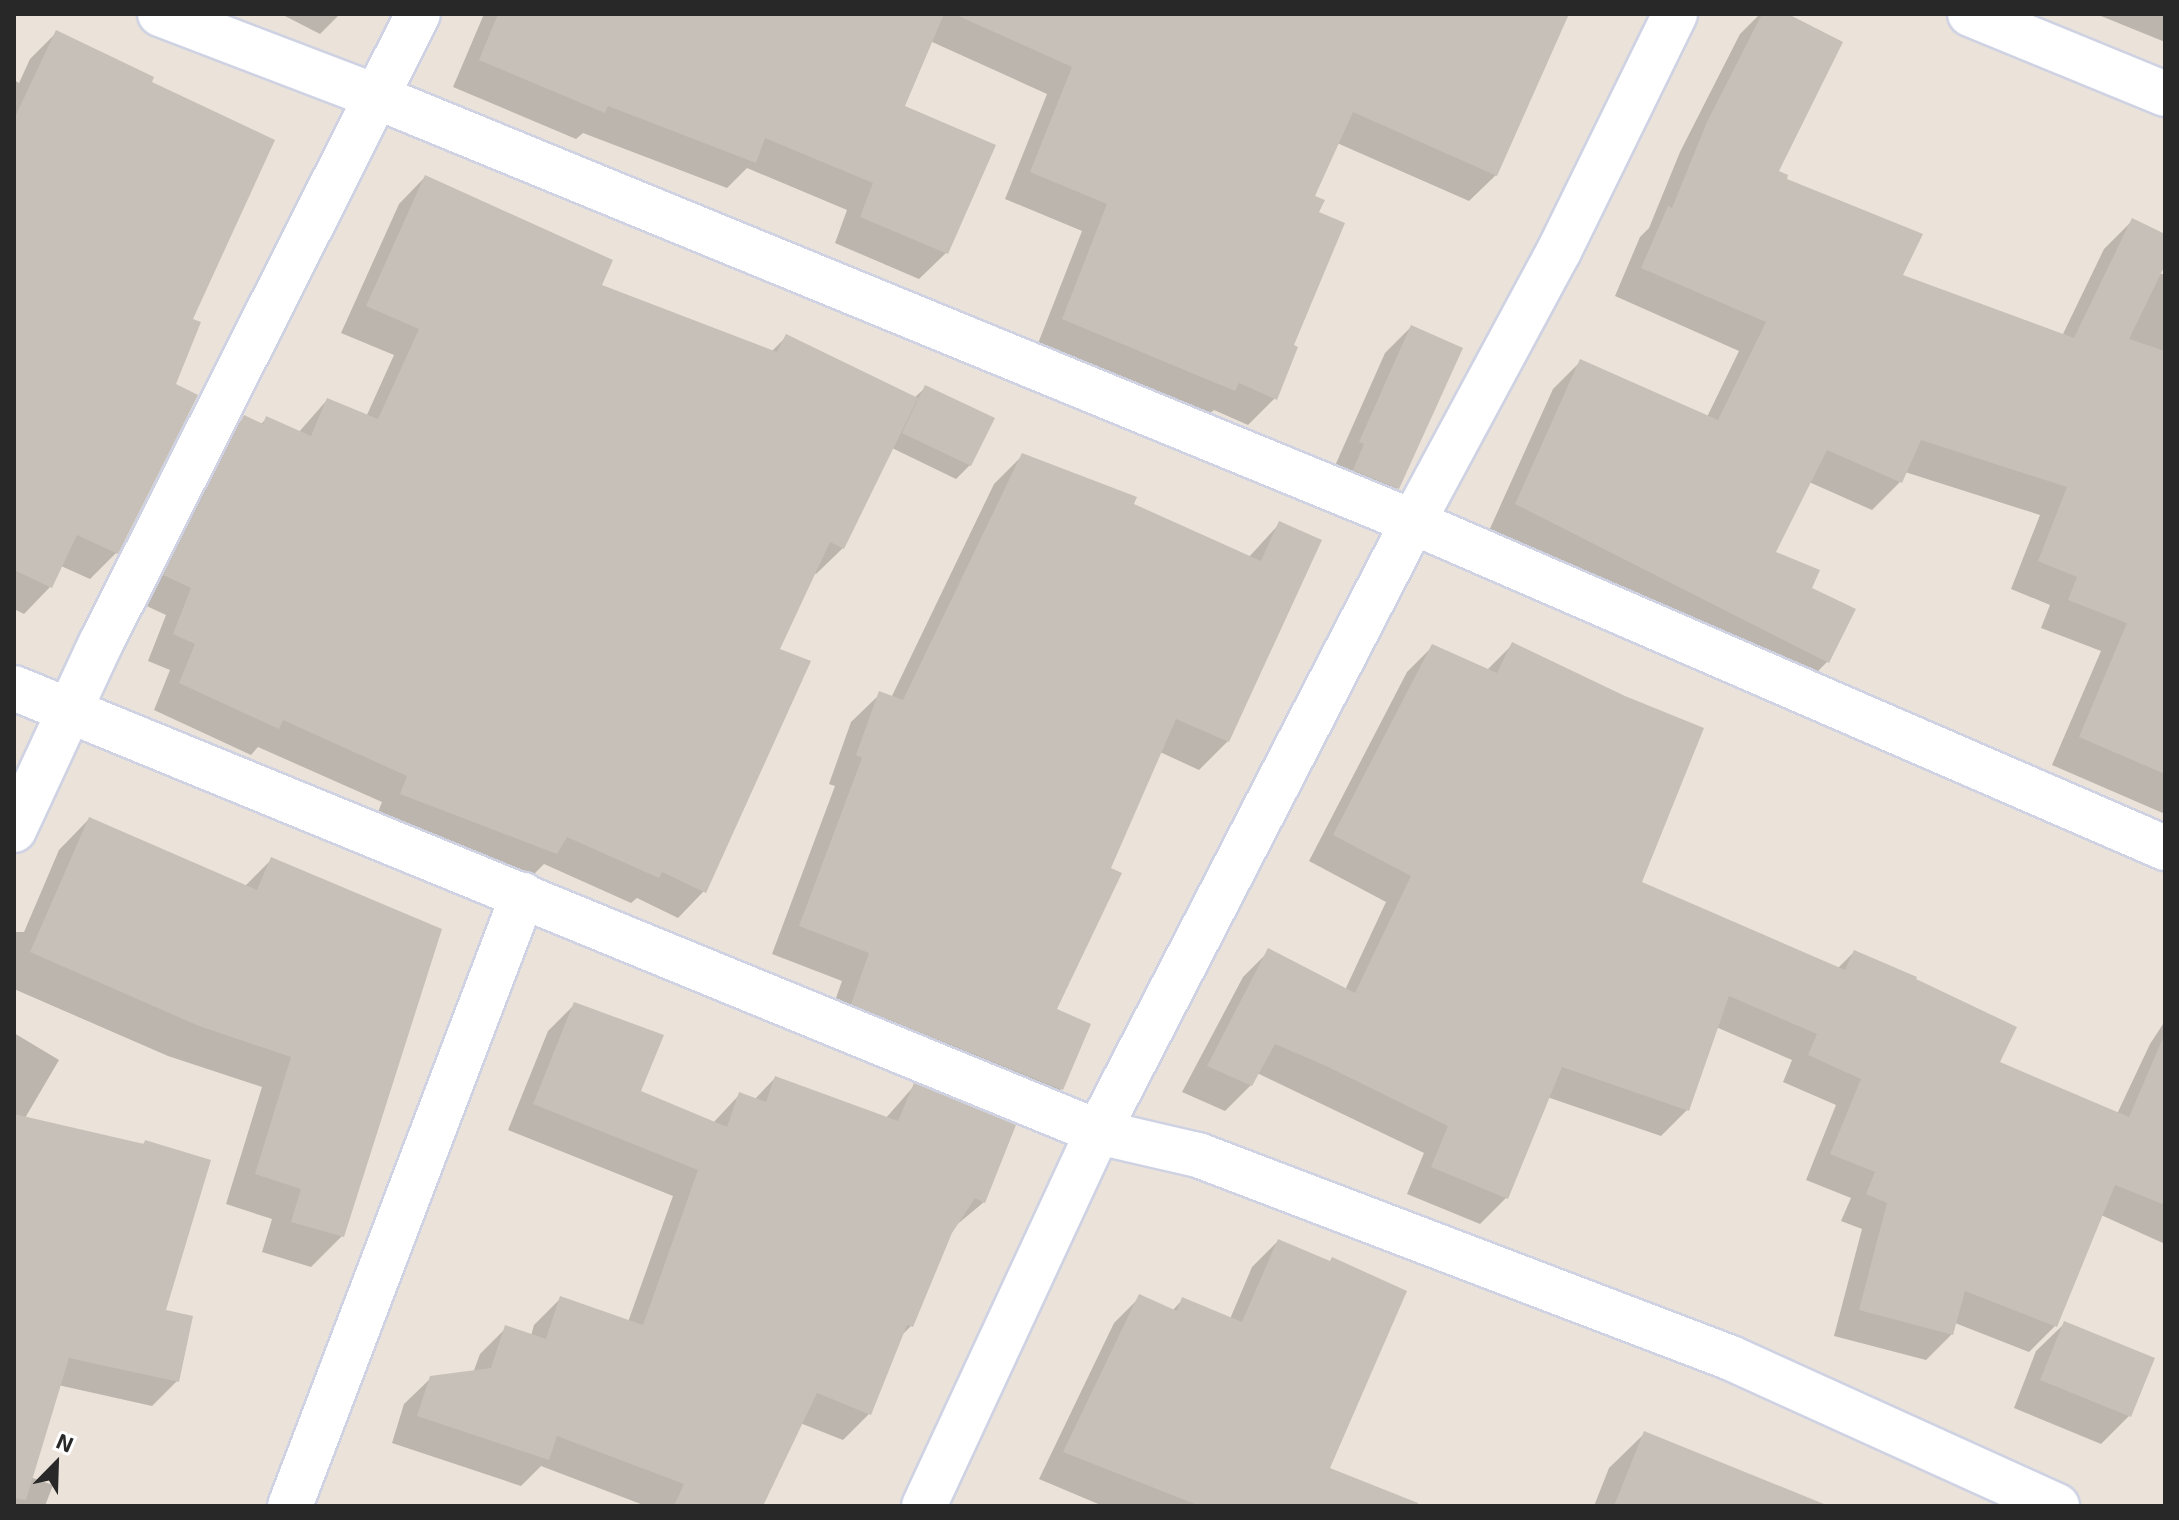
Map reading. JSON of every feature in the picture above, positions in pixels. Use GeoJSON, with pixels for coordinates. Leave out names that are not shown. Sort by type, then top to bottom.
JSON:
{"type":"FeatureCollection","features":[{"type":"Feature","properties":{"kind":"street"},"geometry":{"type":"LineString","coordinates":[[160,14],[377,97],[1413,522],[2165,848]]}},
{"type":"Feature","properties":{"kind":"street"},"geometry":{"type":"LineString","coordinates":[[14,830],[70,710],[418,14]]}},
{"type":"Feature","properties":{"kind":"street"},"geometry":{"type":"LineString","coordinates":[[924,1506],[1098,1132],[1413,522],[1559,251],[1675,14]]}},
{"type":"Feature","properties":{"kind":"street"},"geometry":{"type":"LineString","coordinates":[[1970,14],[2165,94]]}},
{"type":"Feature","properties":{"kind":"street"},"geometry":{"type":"LineString","coordinates":[[14,688],[1098,1132],[1198,1155],[1731,1358],[2057,1506]]}},
{"type":"Feature","properties":{"kind":"street"},"geometry":{"type":"LineString","coordinates":[[290,1506],[523,895]]}},
{"type":"Feature","properties":{"kind":"building"},"geometry":{"type":"Polygon","coordinates":[[[498,14],[944,14],[905,106],[996,145],[948,254],[860,217],[873,183],[765,138],[756,163],[608,106],[605,113],[479,60],[498,14]]]}},
{"type":"Feature","properties":{"kind":"building"},"geometry":{"type":"Polygon","coordinates":[[[954,14],[1569,14],[1497,176],[1353,112],[1315,196],[1325,200],[1319,212],[1345,223],[1294,345],[1298,347],[1277,400],[1239,383],[1235,391],[1062,319],[1107,204],[1030,172],[1072,67],[954,14]]]}},
{"type":"Feature","properties":{"kind":"building"},"geometry":{"type":"Polygon","coordinates":[[[1762,14],[1788,14],[1843,42],[1779,171],[1788,175],[1787,179],[1923,234],[1903,275],[2074,338],[2132,218],[2165,234],[2165,265],[2129,339],[2165,351],[2165,774],[2079,737],[2127,623],[2068,600],[2077,577],[2038,561],[2067,487],[1921,440],[1902,483],[1827,450],[1776,552],[1820,570],[1812,588],[1856,609],[1829,663],[1515,504],[1580,359],[1718,420],[1766,322],[1641,268],[1668,206],[1672,208],[1707,122],[1762,14]]]}},
{"type":"Feature","properties":{"kind":"building"},"geometry":{"type":"Polygon","coordinates":[[[56,30],[154,77],[152,82],[275,140],[193,319],[201,322],[176,384],[198,395],[118,554],[77,535],[52,588],[14,570],[14,119],[56,30]]]}},
{"type":"Feature","properties":{"kind":"building"},"geometry":{"type":"Polygon","coordinates":[[[425,175],[613,260],[602,285],[777,352],[786,334],[918,398],[844,549],[830,542],[780,649],[811,661],[706,893],[662,872],[659,878],[567,837],[557,854],[400,794],[407,776],[283,720],[279,729],[179,683],[195,644],[173,634],[191,588],[163,575],[244,415],[263,424],[266,416],[311,436],[327,398],[378,419],[419,329],[366,306],[425,175]]]}},
{"type":"Feature","properties":{"kind":"building"},"geometry":{"type":"Polygon","coordinates":[[[1411,325],[1463,348],[1399,489],[1353,470],[1364,444],[1359,442],[1411,325]]]}},
{"type":"Feature","properties":{"kind":"building"},"geometry":{"type":"Polygon","coordinates":[[[925,385],[995,418],[971,466],[902,433],[925,385]]]}},
{"type":"Feature","properties":{"kind":"building"},"geometry":{"type":"Polygon","coordinates":[[[1022,453],[1137,497],[1134,504],[1261,561],[1279,521],[1322,540],[1229,742],[1176,719],[1111,868],[1122,873],[1057,1009],[1091,1024],[1063,1090],[851,1004],[869,953],[799,926],[862,758],[856,755],[879,691],[903,700],[1022,453]]]}},
{"type":"Feature","properties":{"kind":"building"},"geometry":{"type":"Polygon","coordinates":[[[1512,642],[1625,696],[1704,728],[1642,882],[1845,970],[1854,950],[1917,977],[2017,1027],[2000,1062],[2129,1117],[2165,1033],[2165,1205],[2115,1185],[2057,1327],[1965,1291],[1953,1335],[1859,1310],[1887,1203],[1866,1194],[1875,1172],[1830,1154],[1861,1079],[1808,1055],[1817,1034],[1729,996],[1689,1111],[1562,1067],[1508,1199],[1431,1167],[1448,1126],[1324,1065],[1275,1044],[1252,1086],[1207,1066],[1268,948],[1355,993],[1411,876],[1333,835],[1432,644],[1497,673],[1512,642]]]}},
{"type":"Feature","properties":{"kind":"building"},"geometry":{"type":"Polygon","coordinates":[[[89,817],[257,890],[271,857],[442,929],[344,1237],[291,1222],[301,1189],[255,1174],[291,1057],[199,1026],[30,952],[89,817]]]}},
{"type":"Feature","properties":{"kind":"building"},"geometry":{"type":"Polygon","coordinates":[[[574,1002],[664,1035],[641,1091],[727,1127],[739,1092],[766,1102],[775,1076],[898,1121],[914,1083],[1016,1125],[985,1203],[975,1198],[952,1233],[913,1327],[907,1325],[871,1415],[817,1393],[763,1506],[674,1506],[684,1484],[557,1436],[549,1460],[417,1416],[430,1376],[491,1368],[505,1325],[546,1339],[560,1296],[643,1325],[698,1170],[533,1104],[574,1002]]]}},
{"type":"Feature","properties":{"kind":"building"},"geometry":{"type":"Polygon","coordinates":[[[14,1114],[144,1144],[145,1140],[211,1160],[166,1310],[193,1316],[179,1382],[69,1358],[26,1500],[14,1498],[14,1114]]]}},
{"type":"Feature","properties":{"kind":"building"},"geometry":{"type":"Polygon","coordinates":[[[1278,1239],[1330,1261],[1332,1257],[1407,1291],[1330,1468],[1418,1503],[1417,1506],[1200,1506],[1063,1452],[1139,1294],[1177,1311],[1182,1297],[1242,1322],[1278,1239]]]}},
{"type":"Feature","properties":{"kind":"building"},"geometry":{"type":"Polygon","coordinates":[[[2064,1321],[2155,1358],[2131,1417],[2040,1380],[2064,1321]]]}},
{"type":"Feature","properties":{"kind":"building"},"geometry":{"type":"Polygon","coordinates":[[[1644,1431],[1824,1504],[1824,1506],[1614,1506],[1644,1431]]]}}]}
